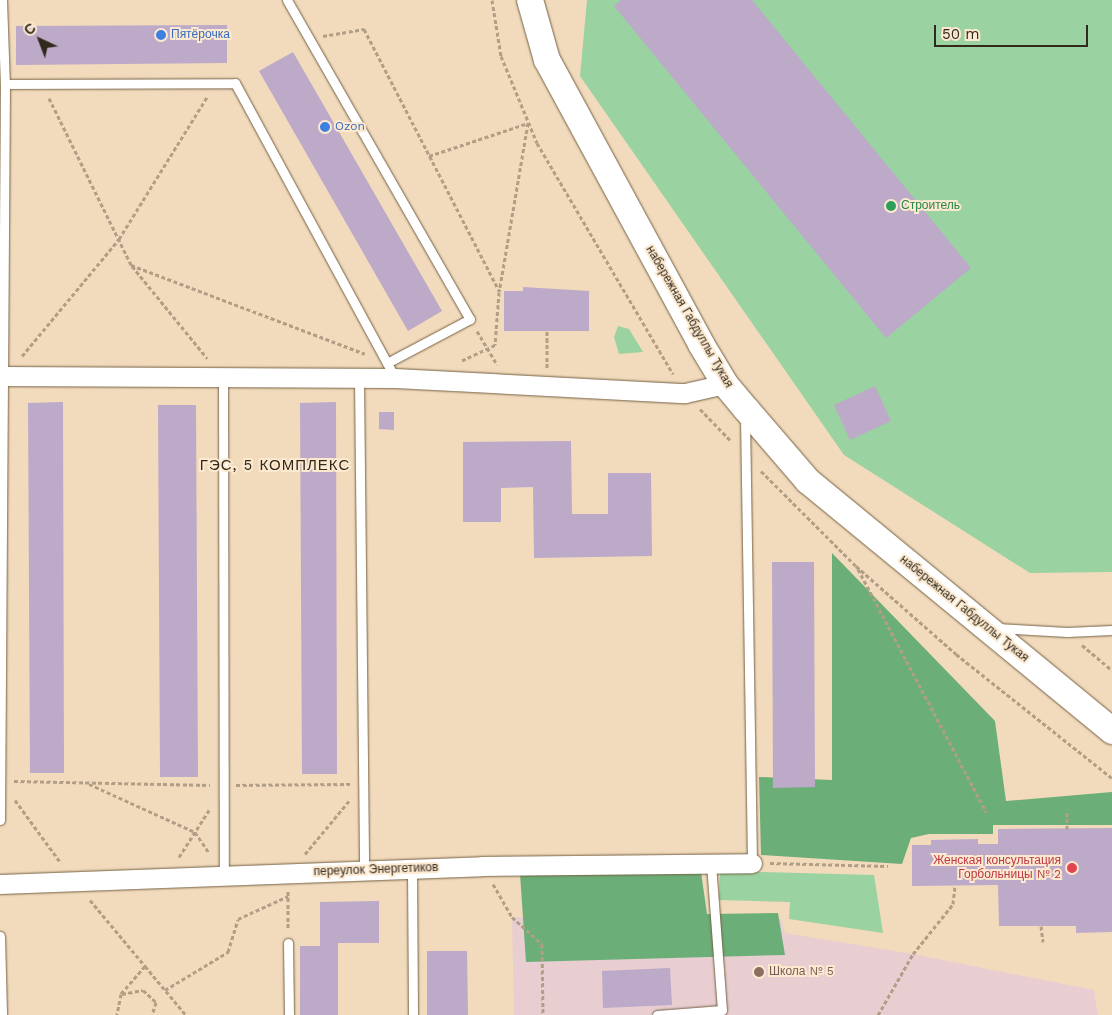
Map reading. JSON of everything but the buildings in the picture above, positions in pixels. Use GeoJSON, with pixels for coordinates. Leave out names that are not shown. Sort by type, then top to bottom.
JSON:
{"type":"FeatureCollection","features":[{"type":"Feature","properties":{"kind":"main road","name":"набережная Габдуллы Тукая"},"geometry":{"type":"LineString","coordinates":[[530,0],[547,60],[725,384],[808,480],[1112,731]]}},
{"type":"Feature","properties":{"kind":"street"},"geometry":{"type":"LineString","coordinates":[[3,376],[359,379],[391,370],[508,384],[685,393],[725,384]]}},
{"type":"Feature","properties":{"kind":"street","name":"переулок Энергетиков"},"geometry":{"type":"LineString","coordinates":[[0,884],[482,866],[752,862]]}},
{"type":"Feature","properties":{"kind":"lane"},"geometry":{"type":"LineString","coordinates":[[0,820],[5,84],[2,0]]}},
{"type":"Feature","properties":{"kind":"lane"},"geometry":{"type":"LineString","coordinates":[[5,84],[235,84],[391,370],[470,319],[287,0]]}},
{"type":"Feature","properties":{"kind":"lane"},"geometry":{"type":"LineString","coordinates":[[223,378],[224,877]]}},
{"type":"Feature","properties":{"kind":"lane"},"geometry":{"type":"LineString","coordinates":[[359,379],[364,870]]}},
{"type":"Feature","properties":{"kind":"lane"},"geometry":{"type":"LineString","coordinates":[[746,410],[744,454],[752,862]]}},
{"type":"Feature","properties":{"kind":"lane"},"geometry":{"type":"LineString","coordinates":[[984,627],[1067,632],[1112,630]]}},
{"type":"Feature","properties":{"kind":"lane"},"geometry":{"type":"LineString","coordinates":[[657,1015],[722,1010],[711,863]]}},
{"type":"Feature","properties":{"kind":"lane"},"geometry":{"type":"LineString","coordinates":[[412,869],[413,1015]]}},
{"type":"Feature","properties":{"kind":"lane"},"geometry":{"type":"LineString","coordinates":[[0,936],[2,1015]]}},
{"type":"Feature","properties":{"kind":"lane"},"geometry":{"type":"LineString","coordinates":[[288,943],[289,1015]]}},
{"type":"Feature","properties":{"kind":"path"},"geometry":{"type":"LineString","coordinates":[[309,39],[364,29],[499,292]]}},
{"type":"Feature","properties":{"kind":"path"},"geometry":{"type":"LineString","coordinates":[[3,376],[118,239],[214,83]]}},
{"type":"Feature","properties":{"kind":"path"},"geometry":{"type":"LineString","coordinates":[[42,84],[131,265],[223,378]]}},
{"type":"Feature","properties":{"kind":"path"},"geometry":{"type":"LineString","coordinates":[[429,156],[528,123],[499,292],[495,345]]}},
{"type":"Feature","properties":{"kind":"path"},"geometry":{"type":"LineString","coordinates":[[131,265],[391,370]]}},
{"type":"Feature","properties":{"kind":"path"},"geometry":{"type":"LineString","coordinates":[[470,319],[508,384]]}},
{"type":"Feature","properties":{"kind":"path"},"geometry":{"type":"LineString","coordinates":[[547,331],[547,386]]}},
{"type":"Feature","properties":{"kind":"path"},"geometry":{"type":"LineString","coordinates":[[856,566],[986,812]]}},
{"type":"Feature","properties":{"kind":"path"},"geometry":{"type":"LineString","coordinates":[[1067,632],[1112,670]]}},
{"type":"Feature","properties":{"kind":"path"},"geometry":{"type":"LineString","coordinates":[[1,781],[224,786],[363,783]]}},
{"type":"Feature","properties":{"kind":"path"},"geometry":{"type":"LineString","coordinates":[[86,782],[195,832],[224,877]]}},
{"type":"Feature","properties":{"kind":"path"},"geometry":{"type":"LineString","coordinates":[[288,874],[363,783]]}},
{"type":"Feature","properties":{"kind":"path"},"geometry":{"type":"LineString","coordinates":[[166,878],[224,786]]}},
{"type":"Feature","properties":{"kind":"path"},"geometry":{"type":"LineString","coordinates":[[1067,809],[1067,829]]}},
{"type":"Feature","properties":{"kind":"path"},"geometry":{"type":"LineString","coordinates":[[752,862],[888,866]]}},
{"type":"Feature","properties":{"kind":"path"},"geometry":{"type":"LineString","coordinates":[[482,866],[512,918],[542,944],[542,1015]]}},
{"type":"Feature","properties":{"kind":"path"},"geometry":{"type":"LineString","coordinates":[[878,1015],[913,954],[953,904],[955,885]]}},
{"type":"Feature","properties":{"kind":"path"},"geometry":{"type":"LineString","coordinates":[[165,990],[228,952],[238,919],[288,896],[288,943]]}},
{"type":"Feature","properties":{"kind":"path"},"geometry":{"type":"LineString","coordinates":[[1041,926],[1043,942]]}},
{"type":"Feature","properties":{"kind":"path"},"geometry":{"type":"LineString","coordinates":[[145,966],[186,1015]]}},
{"type":"Feature","properties":{"kind":"path"},"geometry":{"type":"LineString","coordinates":[[117,1015],[122,994],[143,990],[156,1002],[152,1015]]}},
{"type":"Feature","properties":{"kind":"shaded area","name":"Школа № 5"},"geometry":{"type":"Polygon","coordinates":[[[512,917],[781,919],[785,933],[913,954],[1094,990],[1098,1015],[514,1015],[512,917]]]}},
{"type":"Feature","properties":{"kind":"green space","name":"Строитель"},"geometry":{"type":"Polygon","coordinates":[[[587,0],[1112,0],[1112,572],[1030,573],[844,455],[580,76],[587,0]]]}},
{"type":"Feature","properties":{"kind":"green space"},"geometry":{"type":"Polygon","coordinates":[[[618,326],[629,329],[643,352],[619,354],[614,337],[618,326]]]}},
{"type":"Feature","properties":{"kind":"green space"},"geometry":{"type":"Polygon","coordinates":[[[832,553],[995,721],[1006,801],[1112,792],[1112,825],[993,825],[993,834],[929,834],[911,838],[902,864],[761,855],[759,777],[832,780],[832,553]]]}},
{"type":"Feature","properties":{"kind":"green space"},"geometry":{"type":"Polygon","coordinates":[[[720,871],[874,875],[883,933],[789,919],[790,902],[719,900],[720,871]]]}},
{"type":"Feature","properties":{"kind":"green space"},"geometry":{"type":"Polygon","coordinates":[[[701,872],[707,914],[778,913],[785,955],[526,962],[520,874],[701,872]]]}},
{"type":"Feature","properties":{"kind":"place","name":"Пятёрочка"},"geometry":{"type":"Point","coordinates":[161,35]}},
{"type":"Feature","properties":{"kind":"place","name":"Ozon"},"geometry":{"type":"Point","coordinates":[325,127]}},
{"type":"Feature","properties":{"kind":"place","name":"Строитель"},"geometry":{"type":"Point","coordinates":[891,206]}},
{"type":"Feature","properties":{"kind":"place","name":"Женская консультация Горбольницы № 2"},"geometry":{"type":"Point","coordinates":[1072,868]}},
{"type":"Feature","properties":{"kind":"place","name":"Школа № 5"},"geometry":{"type":"Point","coordinates":[759,972]}},
{"type":"Feature","properties":{"kind":"district","name":"ГЭС, 5 КОМПЛЕКС"},"geometry":{"type":"Point","coordinates":[275,466]}}]}
